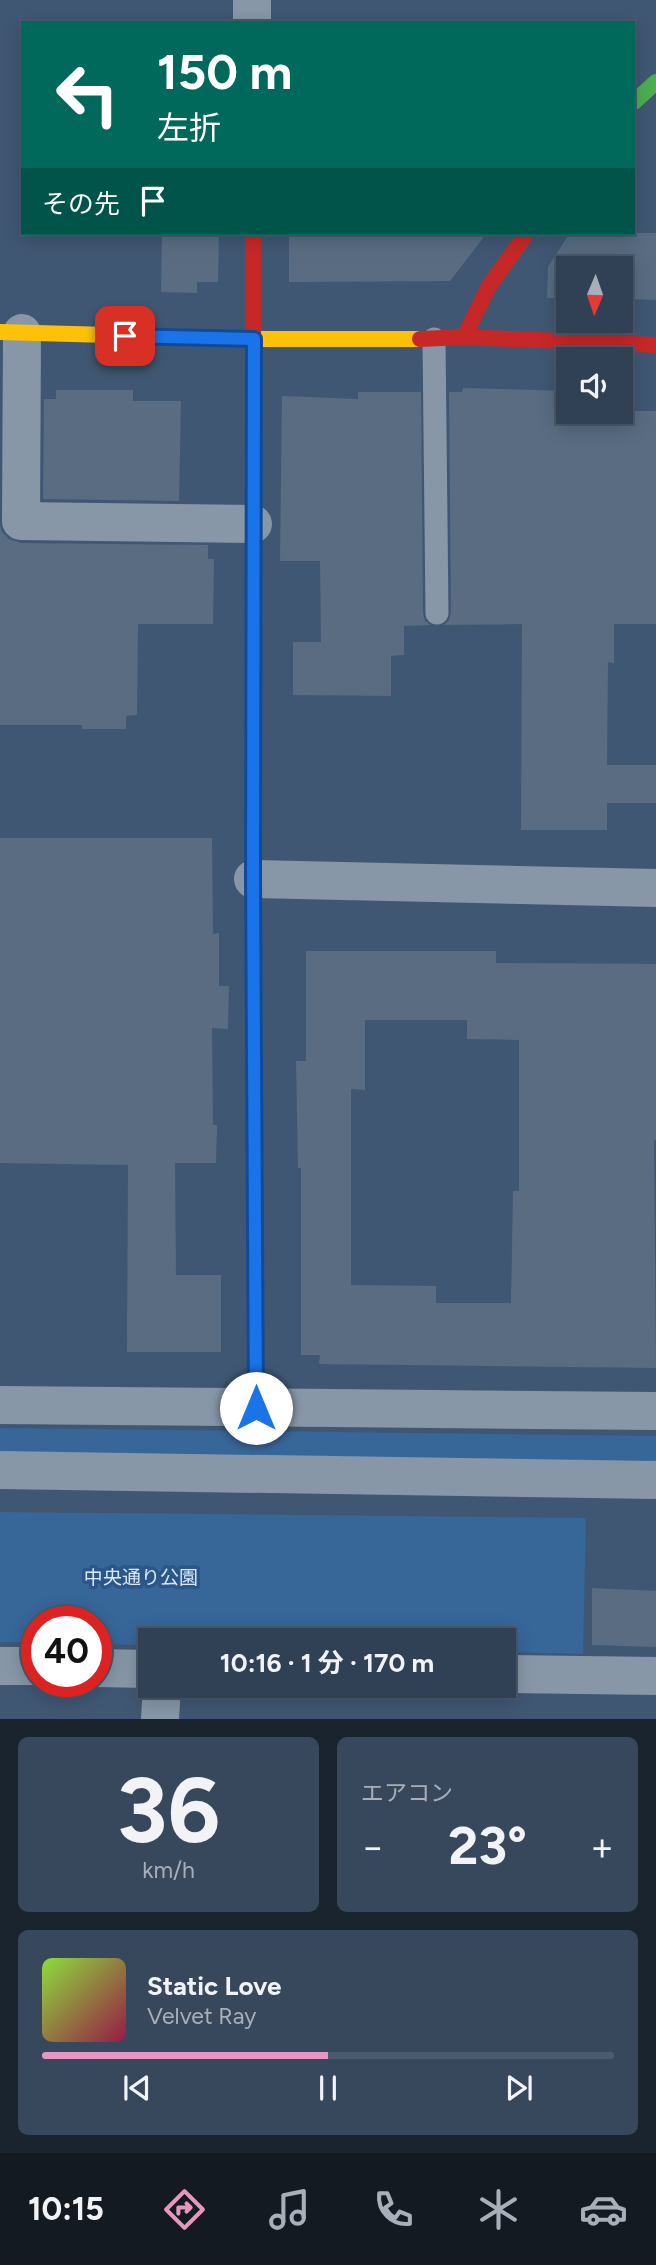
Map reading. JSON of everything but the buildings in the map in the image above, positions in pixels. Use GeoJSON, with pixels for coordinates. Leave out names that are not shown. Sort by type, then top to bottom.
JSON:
{"type":"FeatureCollection","features":[{"type":"Feature","properties":{"kind":"street"},"geometry":{"type":"LineString","coordinates":[[252,0],[252,21]]}},
{"type":"Feature","properties":{"kind":"street"},"geometry":{"type":"LineString","coordinates":[[635,101],[656,82]]}},
{"type":"Feature","properties":{"kind":"street"},"geometry":{"type":"LineString","coordinates":[[253,235],[256,1408]]}},
{"type":"Feature","properties":{"kind":"street"},"geometry":{"type":"LineString","coordinates":[[464,337],[489,286],[526,235]]}},
{"type":"Feature","properties":{"kind":"street"},"geometry":{"type":"LineString","coordinates":[[253,524],[21,521],[11,333],[254,339],[464,337],[656,345]]}},
{"type":"Feature","properties":{"kind":"street"},"geometry":{"type":"LineString","coordinates":[[253,879],[656,888]]}},
{"type":"Feature","properties":{"kind":"street"},"geometry":{"type":"LineString","coordinates":[[0,1405],[656,1411]]}},
{"type":"Feature","properties":{"kind":"street"},"geometry":{"type":"LineString","coordinates":[[0,1470],[656,1480]]}},
{"type":"Feature","properties":{"kind":"street"},"geometry":{"type":"LineString","coordinates":[[0,1665],[21,1666]]}},
{"type":"Feature","properties":{"kind":"street"},"geometry":{"type":"LineString","coordinates":[[112,1668],[138,1669]]}},
{"type":"Feature","properties":{"kind":"street"},"geometry":{"type":"LineString","coordinates":[[516,1674],[656,1676]]}},
{"type":"Feature","properties":{"kind":"street"},"geometry":{"type":"LineString","coordinates":[[160,1719],[161,1698]]}},
{"type":"Feature","properties":{"kind":"lane"},"geometry":{"type":"LineString","coordinates":[[433,339],[437,612]]}},
{"type":"Feature","properties":{"kind":"green space"},"geometry":{"type":"Polygon","coordinates":[[[0,1428],[656,1436],[656,1464],[0,1454],[0,1428]]]}},
{"type":"Feature","properties":{"kind":"green space","name":"中央通り公園"},"geometry":{"type":"Polygon","coordinates":[[[0,1512],[586,1518],[583,1654],[516,1652],[516,1628],[138,1628],[138,1645],[112,1644],[112,1606],[21,1606],[21,1643],[0,1642],[0,1512]]]}},
{"type":"Feature","properties":{"kind":"traffic: fast"},"geometry":{"type":"LineString","coordinates":[[635,101],[656,82]]}},
{"type":"Feature","properties":{"kind":"traffic: fast"},"geometry":{"type":"LineString","coordinates":[[253,755],[255,1167]]}},
{"type":"Feature","properties":{"kind":"traffic: slow"},"geometry":{"type":"LineString","coordinates":[[0,332],[253,339],[420,339]]}},
{"type":"Feature","properties":{"kind":"traffic: jam"},"geometry":{"type":"LineString","coordinates":[[253,235],[253,755]]}},
{"type":"Feature","properties":{"kind":"traffic: jam"},"geometry":{"type":"LineString","coordinates":[[464,337],[489,286],[526,235]]}},
{"type":"Feature","properties":{"kind":"traffic: jam"},"geometry":{"type":"LineString","coordinates":[[420,339],[464,337],[656,345]]}},
{"type":"Feature","properties":{"kind":"traffic: jam"},"geometry":{"type":"LineString","coordinates":[[255,1167],[256,1408]]}},
{"type":"Feature","properties":{"kind":"route"},"geometry":{"type":"LineString","coordinates":[[125,336],[254,339],[256,1408]]}}]}
